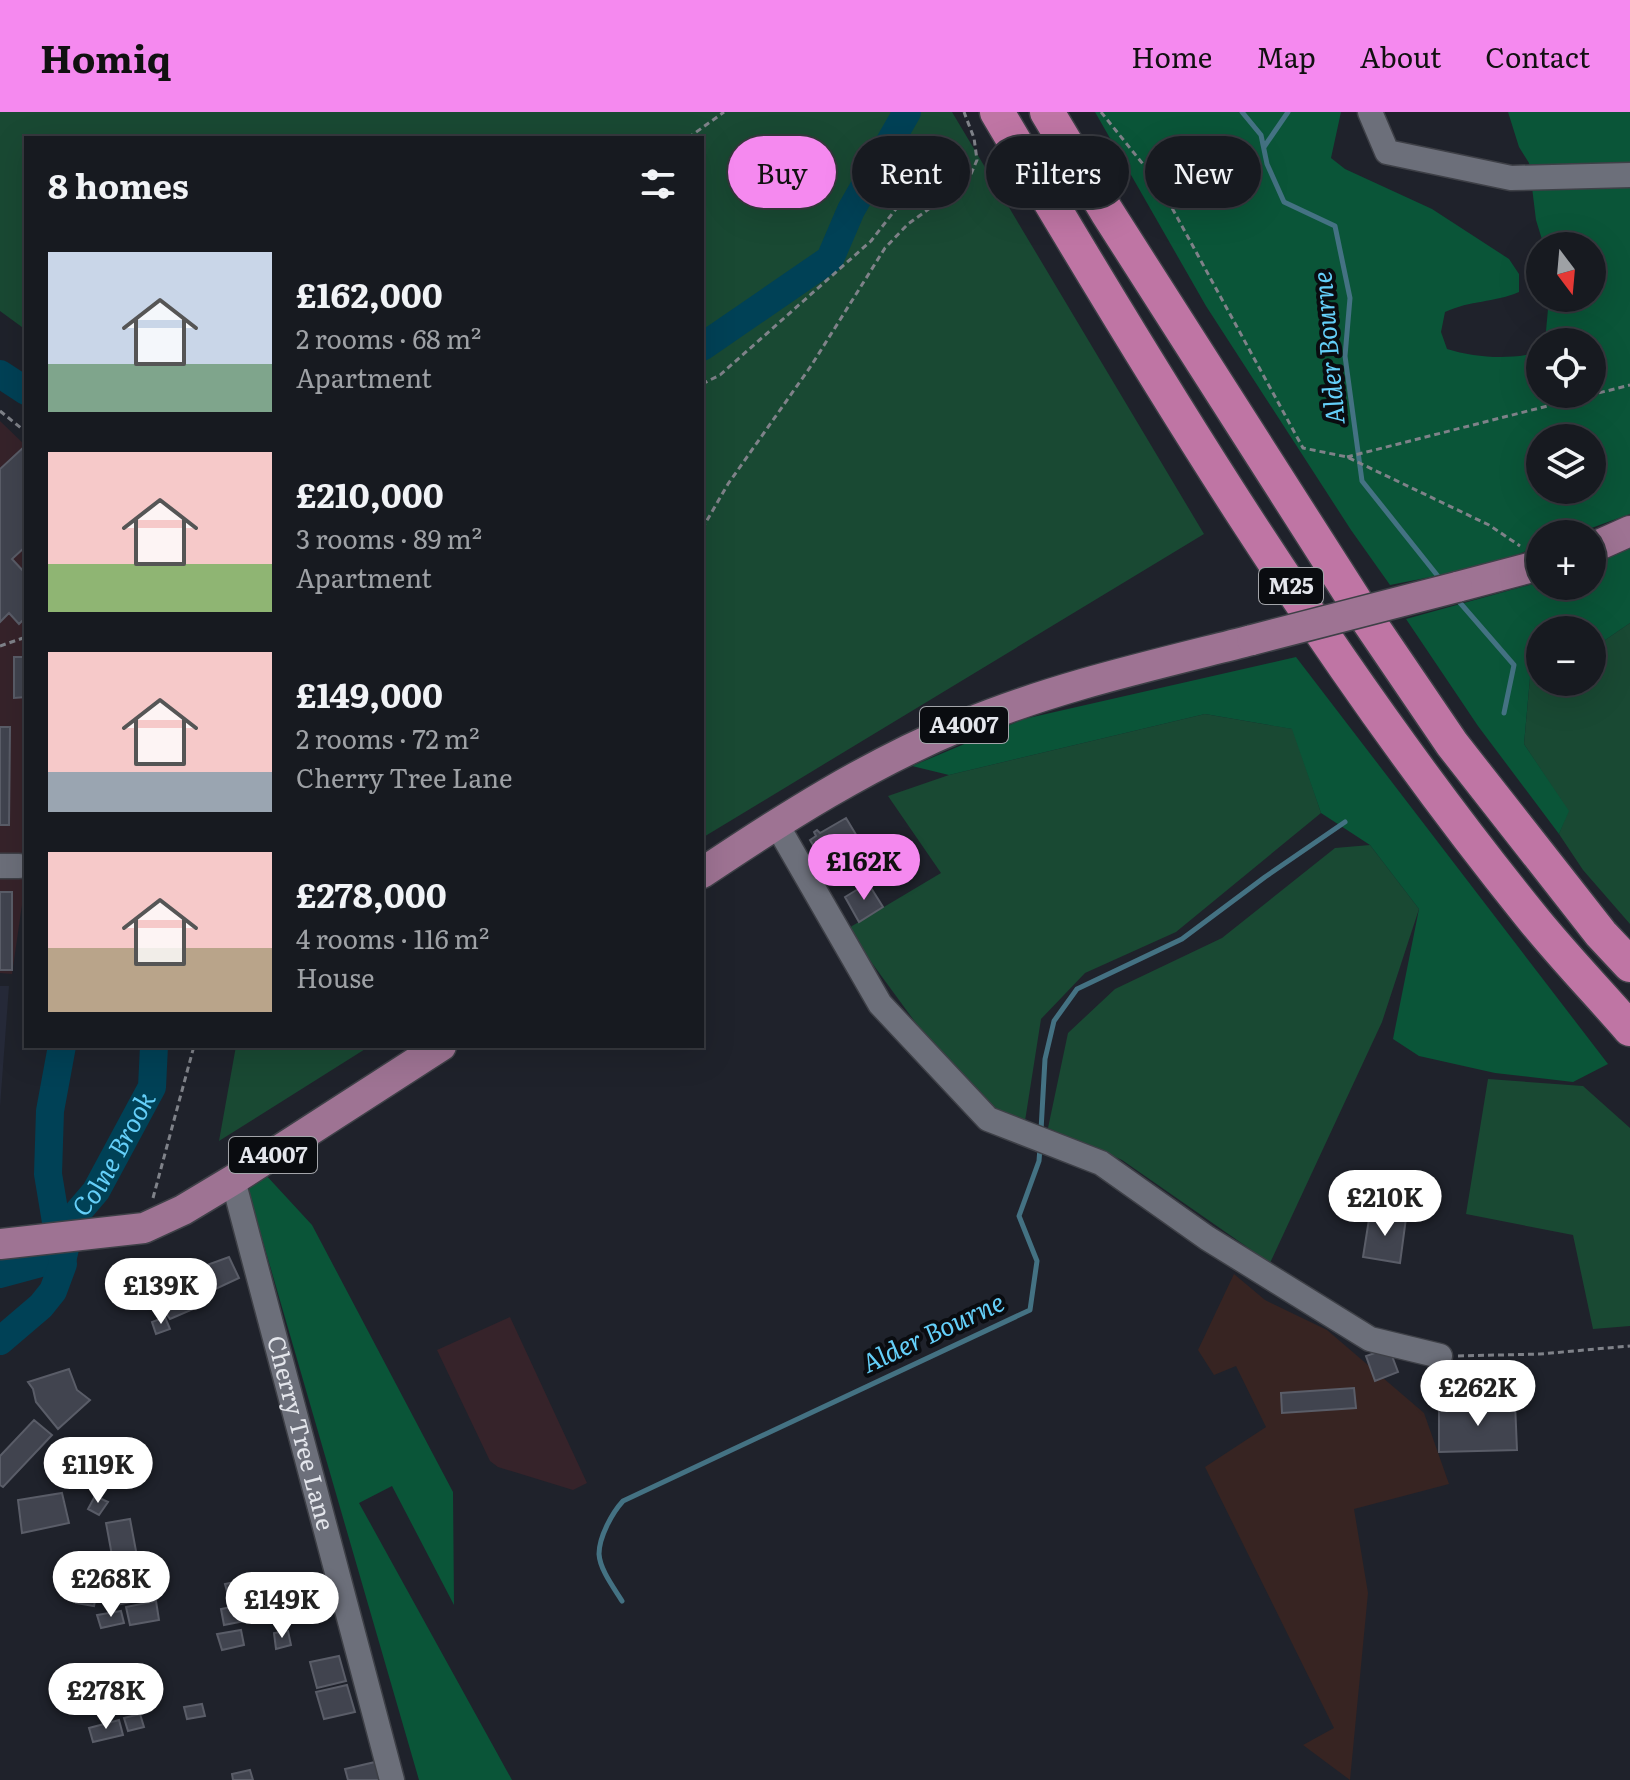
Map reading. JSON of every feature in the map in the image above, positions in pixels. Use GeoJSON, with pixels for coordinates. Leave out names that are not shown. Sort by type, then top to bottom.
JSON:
{"type":"FeatureCollection","features":[{"type":"Feature","properties":{"kind":"highway","name":"M25"},"geometry":{"type":"LineString","coordinates":[[997,112],[1068,233],[1259,538],[1400,743],[1521,903],[1630,1029]]}},
{"type":"Feature","properties":{"kind":"highway","name":"M25"},"geometry":{"type":"LineString","coordinates":[[1047,112],[1277,479],[1452,744],[1601,934],[1630,965]]}},
{"type":"Feature","properties":{"kind":"main road"},"geometry":{"type":"LineString","coordinates":[[1606,542],[1630,531]]}},
{"type":"Feature","properties":{"kind":"main road","name":"A4007"},"geometry":{"type":"LineString","coordinates":[[704,868],[869,770],[960,726],[1038,697],[1457,587],[1526,561]]}},
{"type":"Feature","properties":{"kind":"main road","name":"A4007"},"geometry":{"type":"LineString","coordinates":[[5,1244],[144,1228],[183,1210],[233,1180],[438,1048]]}},
{"type":"Feature","properties":{"kind":"street"},"geometry":{"type":"LineString","coordinates":[[1370,112],[1387,152],[1511,178],[1630,175]]}},
{"type":"Feature","properties":{"kind":"street"},"geometry":{"type":"LineString","coordinates":[[777,825],[880,1004],[988,1119],[1101,1163],[1207,1238],[1370,1339],[1440,1356]]}},
{"type":"Feature","properties":{"kind":"street","name":"Cherry Tree Lane"},"geometry":{"type":"LineString","coordinates":[[233,1180],[392,1780]]}},
{"type":"Feature","properties":{"kind":"path"},"geometry":{"type":"LineString","coordinates":[[691,136],[724,112]]}},
{"type":"Feature","properties":{"kind":"path"},"geometry":{"type":"LineString","coordinates":[[964,112],[974,138],[977,160],[970,176]]}},
{"type":"Feature","properties":{"kind":"path"},"geometry":{"type":"LineString","coordinates":[[1101,112],[1159,184],[1303,448],[1347,457],[1489,525],[1526,552]]}},
{"type":"Feature","properties":{"kind":"path"},"geometry":{"type":"LineString","coordinates":[[704,383],[720,375],[871,241],[897,208]]}},
{"type":"Feature","properties":{"kind":"path"},"geometry":{"type":"LineString","coordinates":[[704,526],[728,484],[811,366],[885,248],[908,224],[930,208]]}},
{"type":"Feature","properties":{"kind":"path"},"geometry":{"type":"LineString","coordinates":[[1347,457],[1630,385]]}},
{"type":"Feature","properties":{"kind":"path"},"geometry":{"type":"LineString","coordinates":[[0,411],[24,430]]}},
{"type":"Feature","properties":{"kind":"path"},"geometry":{"type":"LineString","coordinates":[[0,646],[24,638]]}},
{"type":"Feature","properties":{"kind":"path"},"geometry":{"type":"LineString","coordinates":[[144,1228],[193,1048]]}},
{"type":"Feature","properties":{"kind":"path"},"geometry":{"type":"LineString","coordinates":[[1440,1356],[1540,1354],[1630,1346]]}},
{"type":"Feature","properties":{"kind":"shaded area"},"geometry":{"type":"Polygon","coordinates":[[[0,421],[24,444],[24,891],[12,974],[0,973],[0,421]]]}},
{"type":"Feature","properties":{"kind":"shaded area"},"geometry":{"type":"Polygon","coordinates":[[[0,986],[9,986],[0,1107],[0,986]]]}},
{"type":"Feature","properties":{"kind":"shaded area"},"geometry":{"type":"Polygon","coordinates":[[[1234,1274],[1265,1300],[1327,1330],[1424,1413],[1449,1484],[1354,1509],[1368,1593],[1350,1780],[1303,1745],[1334,1728],[1205,1467],[1266,1427],[1236,1366],[1214,1375],[1198,1350],[1234,1274]]]}},
{"type":"Feature","properties":{"kind":"shaded area"},"geometry":{"type":"Polygon","coordinates":[[[510,1317],[587,1483],[573,1490],[498,1467],[490,1461],[437,1350],[510,1317]]]}},
{"type":"Feature","properties":{"kind":"green space"},"geometry":{"type":"Polygon","coordinates":[[[0,112],[952,112],[966,136],[852,136],[852,208],[970,208],[970,142],[986,169],[986,208],[1009,208],[1204,534],[704,837],[704,136],[24,136],[24,329],[0,311],[0,112]]]}},
{"type":"Feature","properties":{"kind":"green space"},"geometry":{"type":"Polygon","coordinates":[[[1095,112],[1341,112],[1331,158],[1345,169],[1432,209],[1509,259],[1519,274],[1519,292],[1445,312],[1441,332],[1447,349],[1494,357],[1526,354],[1526,408],[1606,408],[1606,328],[1546,328],[1548,312],[1606,312],[1606,232],[1540,232],[1529,163],[1519,147],[1508,112],[1630,112],[1630,514],[1606,523],[1606,520],[1526,520],[1526,551],[1487,566],[1390,585],[1206,306],[1150,208],[1261,208],[1261,136],[1145,136],[1145,199],[1129,171],[1129,136],[1109,136],[1095,112]]]}},
{"type":"Feature","properties":{"kind":"green space"},"geometry":{"type":"Polygon","coordinates":[[[1630,547],[1630,623],[1606,639],[1606,616],[1526,616],[1528,696],[1524,744],[1569,811],[1559,834],[1478,726],[1406,619],[1526,586],[1526,600],[1606,600],[1606,556],[1630,547]]]}},
{"type":"Feature","properties":{"kind":"green space"},"geometry":{"type":"Polygon","coordinates":[[[1630,623],[1630,924],[1583,870],[1559,834],[1568,811],[1524,744],[1528,696],[1606,696],[1606,639],[1630,623]]]}},
{"type":"Feature","properties":{"kind":"green space"},"geometry":{"type":"Polygon","coordinates":[[[1296,657],[1608,1064],[1573,1082],[1495,1073],[1419,1056],[1393,1039],[1419,909],[1370,845],[1321,813],[1292,729],[1205,714],[949,775],[912,766],[1024,719],[1296,657]]]}},
{"type":"Feature","properties":{"kind":"green space"},"geometry":{"type":"Polygon","coordinates":[[[1205,714],[1293,729],[1321,813],[1176,932],[1085,973],[1041,1019],[1025,1121],[989,1106],[918,1026],[847,929],[941,873],[888,796],[949,775],[1205,714]]]}},
{"type":"Feature","properties":{"kind":"green space"},"geometry":{"type":"Polygon","coordinates":[[[1370,845],[1419,909],[1382,1022],[1270,1263],[1122,1160],[1048,1128],[1068,1033],[1115,989],[1222,938],[1335,848],[1370,845]]]}},
{"type":"Feature","properties":{"kind":"green space"},"geometry":{"type":"Polygon","coordinates":[[[236,1048],[367,1048],[219,1141],[236,1048]]]}},
{"type":"Feature","properties":{"kind":"green space"},"geometry":{"type":"Polygon","coordinates":[[[1488,1079],[1583,1086],[1630,1128],[1630,1326],[1593,1329],[1573,1235],[1466,1214],[1488,1079]]]}},
{"type":"Feature","properties":{"kind":"green space"},"geometry":{"type":"Polygon","coordinates":[[[264,1173],[312,1225],[453,1492],[454,1605],[392,1486],[359,1503],[512,1780],[419,1780],[248,1190],[264,1173]]]}},
{"type":"Feature","properties":{"kind":"building"},"geometry":{"type":"Polygon","coordinates":[[[24,447],[24,548],[12,559],[24,572],[24,619],[19,624],[9,613],[0,622],[0,469],[24,447]]]}},
{"type":"Feature","properties":{"kind":"building"},"geometry":{"type":"Polygon","coordinates":[[[14,657],[24,657],[24,697],[14,698],[14,657]]]}},
{"type":"Feature","properties":{"kind":"building"},"geometry":{"type":"Polygon","coordinates":[[[0,727],[10,727],[9,825],[0,825],[0,727]]]}},
{"type":"Feature","properties":{"kind":"building"},"geometry":{"type":"Polygon","coordinates":[[[846,818],[858,838],[822,860],[810,840],[816,836],[814,832],[817,830],[820,833],[846,818]]]}},
{"type":"Feature","properties":{"kind":"building"},"geometry":{"type":"Polygon","coordinates":[[[868,883],[883,907],[859,922],[845,897],[868,883]]]}},
{"type":"Feature","properties":{"kind":"building"},"geometry":{"type":"Polygon","coordinates":[[[0,892],[12,892],[12,970],[0,970],[0,892]]]}},
{"type":"Feature","properties":{"kind":"building"},"geometry":{"type":"Polygon","coordinates":[[[1370,1213],[1406,1218],[1400,1263],[1363,1257],[1370,1213]]]}},
{"type":"Feature","properties":{"kind":"building"},"geometry":{"type":"Polygon","coordinates":[[[229,1257],[239,1278],[196,1298],[198,1307],[170,1319],[165,1312],[177,1307],[172,1295],[176,1293],[171,1284],[186,1277],[185,1273],[229,1257]]]}},
{"type":"Feature","properties":{"kind":"building"},"geometry":{"type":"Polygon","coordinates":[[[165,1317],[170,1329],[156,1334],[152,1322],[165,1317]]]}},
{"type":"Feature","properties":{"kind":"building"},"geometry":{"type":"Polygon","coordinates":[[[1389,1348],[1398,1372],[1375,1381],[1366,1356],[1389,1348]]]}},
{"type":"Feature","properties":{"kind":"building"},"geometry":{"type":"Polygon","coordinates":[[[69,1369],[77,1390],[90,1400],[58,1429],[36,1402],[28,1382],[69,1369]]]}},
{"type":"Feature","properties":{"kind":"building"},"geometry":{"type":"Polygon","coordinates":[[[1354,1388],[1356,1408],[1282,1413],[1281,1393],[1354,1388]]]}},
{"type":"Feature","properties":{"kind":"building"},"geometry":{"type":"Polygon","coordinates":[[[1515,1403],[1517,1450],[1439,1452],[1439,1407],[1515,1403]]]}},
{"type":"Feature","properties":{"kind":"building"},"geometry":{"type":"Polygon","coordinates":[[[34,1420],[52,1435],[3,1487],[0,1485],[0,1456],[34,1420]]]}},
{"type":"Feature","properties":{"kind":"building"},"geometry":{"type":"Polygon","coordinates":[[[62,1493],[69,1523],[22,1533],[18,1500],[62,1493]]]}},
{"type":"Feature","properties":{"kind":"building"},"geometry":{"type":"Polygon","coordinates":[[[95,1496],[108,1502],[99,1515],[88,1509],[95,1496]]]}},
{"type":"Feature","properties":{"kind":"building"},"geometry":{"type":"Polygon","coordinates":[[[130,1519],[145,1599],[121,1604],[106,1523],[130,1519]]]}},
{"type":"Feature","properties":{"kind":"building"},"geometry":{"type":"Polygon","coordinates":[[[245,1580],[255,1619],[224,1625],[221,1609],[231,1607],[225,1584],[245,1580]]]}},
{"type":"Feature","properties":{"kind":"building"},"geometry":{"type":"Polygon","coordinates":[[[79,1588],[97,1592],[94,1606],[76,1603],[79,1588]]]}},
{"type":"Feature","properties":{"kind":"building"},"geometry":{"type":"Polygon","coordinates":[[[156,1601],[159,1620],[130,1625],[126,1607],[156,1601]]]}},
{"type":"Feature","properties":{"kind":"building"},"geometry":{"type":"Polygon","coordinates":[[[121,1611],[124,1623],[101,1628],[97,1615],[121,1611]]]}},
{"type":"Feature","properties":{"kind":"building"},"geometry":{"type":"Polygon","coordinates":[[[241,1630],[244,1645],[222,1650],[217,1634],[241,1630]]]}},
{"type":"Feature","properties":{"kind":"building"},"geometry":{"type":"Polygon","coordinates":[[[288,1631],[291,1645],[276,1649],[274,1633],[288,1631]]]}},
{"type":"Feature","properties":{"kind":"building"},"geometry":{"type":"Polygon","coordinates":[[[339,1656],[346,1681],[317,1688],[310,1662],[339,1656]]]}},
{"type":"Feature","properties":{"kind":"building"},"geometry":{"type":"Polygon","coordinates":[[[347,1685],[355,1712],[324,1719],[316,1692],[347,1685]]]}},
{"type":"Feature","properties":{"kind":"building"},"geometry":{"type":"Polygon","coordinates":[[[202,1704],[205,1716],[187,1719],[184,1707],[202,1704]]]}},
{"type":"Feature","properties":{"kind":"building"},"geometry":{"type":"Polygon","coordinates":[[[140,1714],[144,1727],[128,1731],[124,1718],[140,1714]]]}},
{"type":"Feature","properties":{"kind":"building"},"geometry":{"type":"Polygon","coordinates":[[[119,1720],[123,1735],[93,1742],[89,1728],[119,1720]]]}},
{"type":"Feature","properties":{"kind":"building"},"geometry":{"type":"Polygon","coordinates":[[[375,1762],[381,1780],[348,1780],[345,1769],[375,1762]]]}},
{"type":"Feature","properties":{"kind":"building"},"geometry":{"type":"Polygon","coordinates":[[[250,1770],[253,1780],[233,1780],[232,1774],[250,1770]]]}},
{"type":"Feature","properties":{"kind":"waterway","name":"Colne Brook"},"geometry":{"type":"LineString","coordinates":[[704,346],[830,259],[851,210],[907,112]]}},
{"type":"Feature","properties":{"kind":"waterway","name":"Alder Bourne"},"geometry":{"type":"LineString","coordinates":[[1242,112],[1261,135],[1267,164],[1284,202],[1335,226],[1350,298],[1345,356],[1362,481],[1441,580]]}},
{"type":"Feature","properties":{"kind":"waterway"},"geometry":{"type":"LineString","coordinates":[[1264,147],[1288,112]]}},
{"type":"Feature","properties":{"kind":"waterway"},"geometry":{"type":"LineString","coordinates":[[0,374],[24,390]]}},
{"type":"Feature","properties":{"kind":"waterway","name":"Alder Bourne"},"geometry":{"type":"LineString","coordinates":[[1455,597],[1514,665],[1504,713]]}},
{"type":"Feature","properties":{"kind":"waterway","name":"Alder Bourne"},"geometry":{"type":"LineString","coordinates":[[1041,1130],[1045,1059],[1054,1021],[1077,989],[1182,939],[1345,822]]}},
{"type":"Feature","properties":{"kind":"waterway"},"geometry":{"type":"LineString","coordinates":[[0,1341],[41,1306],[53,1291],[63,1264],[48,1174],[50,1111],[62,1048]]}},
{"type":"Feature","properties":{"kind":"waterway","name":"Colne Brook"},"geometry":{"type":"LineString","coordinates":[[0,1274],[63,1257],[72,1219],[96,1191],[152,1087],[154,1048]]}},
{"type":"Feature","properties":{"kind":"waterway","name":"Alder Bourne"},"geometry":{"type":"LineString","coordinates":[[622,1601],[605,1572],[599,1554],[607,1526],[623,1501],[1030,1310],[1037,1261],[1019,1216],[1039,1161],[1040,1148]]}}]}
